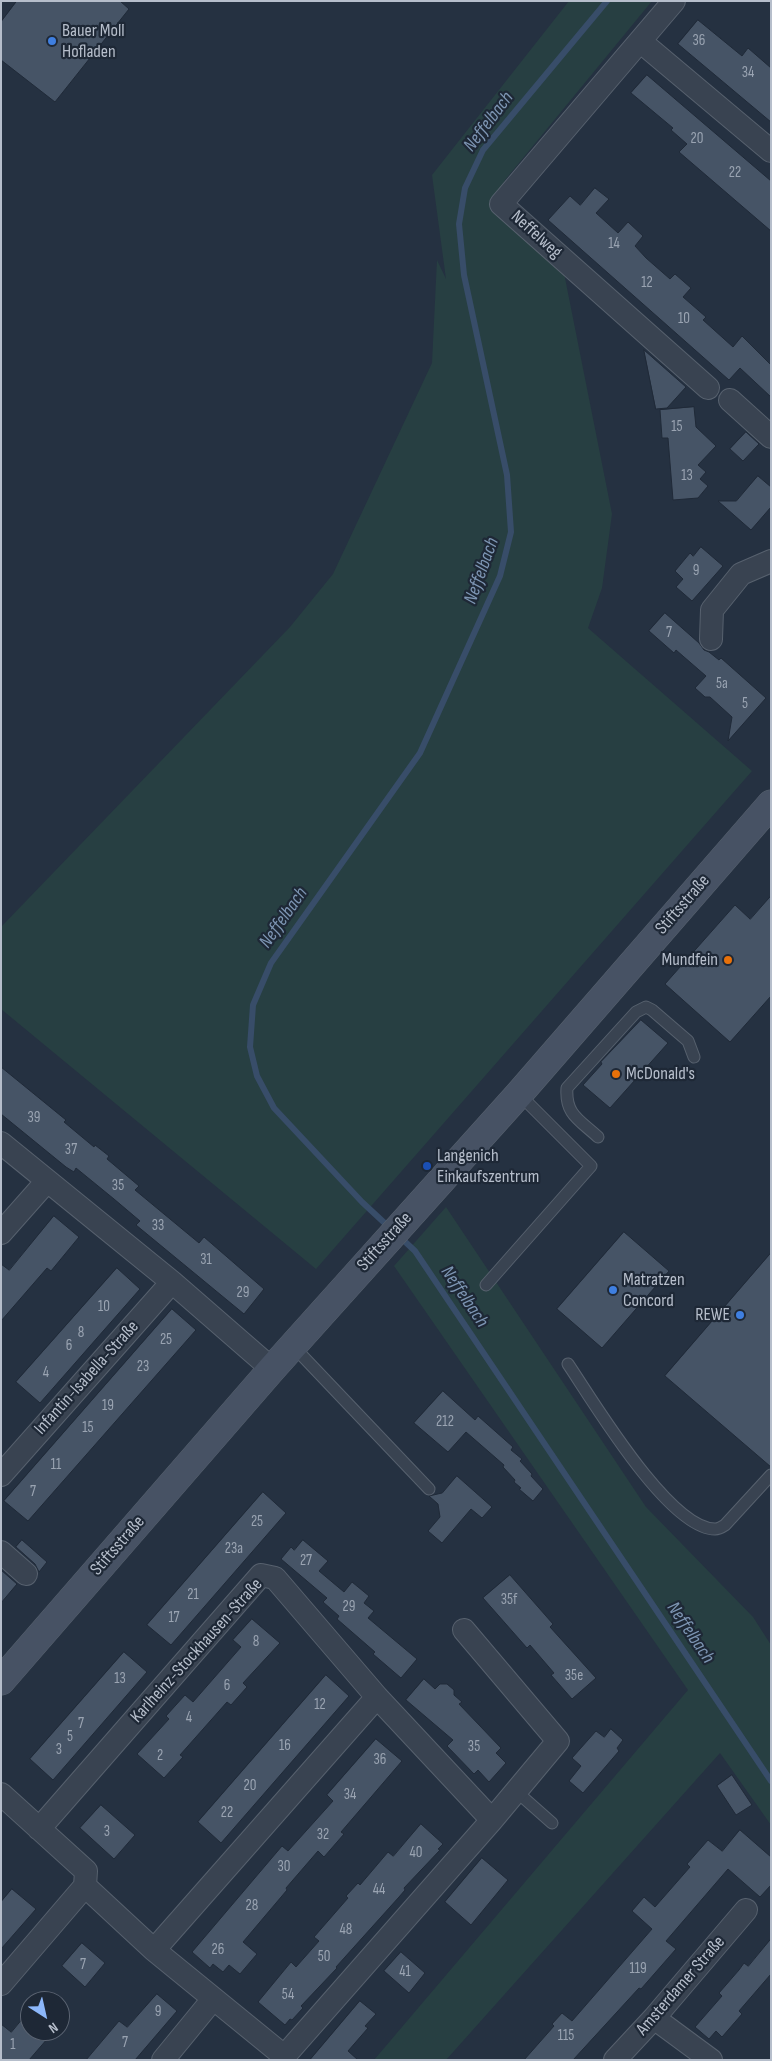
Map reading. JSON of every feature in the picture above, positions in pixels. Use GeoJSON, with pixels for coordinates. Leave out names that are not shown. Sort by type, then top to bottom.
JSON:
{"type":"FeatureCollection","features":[{"type":"Feature","properties":{"kind":"street","name":"Neffelweg"},"geometry":{"type":"LineString","coordinates":[[674,1],[501,204],[708,388]]}},
{"type":"Feature","properties":{"kind":"street"},"geometry":{"type":"LineString","coordinates":[[640,41],[771,151]]}},
{"type":"Feature","properties":{"kind":"street"},"geometry":{"type":"LineString","coordinates":[[730,400],[771,437]]}},
{"type":"Feature","properties":{"kind":"street"},"geometry":{"type":"LineString","coordinates":[[711,640],[712,610],[741,574],[771,561]]}},
{"type":"Feature","properties":{"kind":"street","name":"Stiftsstraße"},"geometry":{"type":"LineString","coordinates":[[1,1681],[292,1346],[519,1094],[771,804]]}},
{"type":"Feature","properties":{"kind":"street"},"geometry":{"type":"LineString","coordinates":[[1,1143],[172,1282],[272,1370]]}},
{"type":"Feature","properties":{"kind":"street"},"geometry":{"type":"LineString","coordinates":[[1,1233],[47,1181]]}},
{"type":"Feature","properties":{"kind":"street","name":"Infantin-Isabella-Straße"},"geometry":{"type":"LineString","coordinates":[[1,1475],[172,1282]]}},
{"type":"Feature","properties":{"kind":"street"},"geometry":{"type":"LineString","coordinates":[[1,1552],[26,1574]]}},
{"type":"Feature","properties":{"kind":"street","name":"Karlheinz-Stockhausen-Straße"},"geometry":{"type":"LineString","coordinates":[[39,1830],[261,1575],[275,1578],[377,1697],[492,1820]]}},
{"type":"Feature","properties":{"kind":"street"},"geometry":{"type":"LineString","coordinates":[[85,1886],[154,1950],[282,2058],[517,1792],[558,1741],[464,1630]]}},
{"type":"Feature","properties":{"kind":"street"},"geometry":{"type":"LineString","coordinates":[[154,1950],[377,1697]]}},
{"type":"Feature","properties":{"kind":"street"},"geometry":{"type":"LineString","coordinates":[[1,1794],[86,1871],[85,1886],[1,1984]]}},
{"type":"Feature","properties":{"kind":"street","name":"Amsterdamer Straße"},"geometry":{"type":"LineString","coordinates":[[615,2060],[654,2018],[746,1910]]}},
{"type":"Feature","properties":{"kind":"street"},"geometry":{"type":"LineString","coordinates":[[163,2060],[213,1999]]}},
{"type":"Feature","properties":{"kind":"street"},"geometry":{"type":"LineString","coordinates":[[654,2018],[711,2060]]}},
{"type":"Feature","properties":{"kind":"lane"},"geometry":{"type":"LineString","coordinates":[[598,1137],[572,1113],[566,1102],[567,1088],[636,1012],[646,1008],[652,1010],[688,1041],[694,1057]]}},
{"type":"Feature","properties":{"kind":"lane"},"geometry":{"type":"LineString","coordinates":[[486,1285],[592,1166],[519,1094]]}},
{"type":"Feature","properties":{"kind":"lane"},"geometry":{"type":"LineString","coordinates":[[292,1346],[430,1489]]}},
{"type":"Feature","properties":{"kind":"lane"},"geometry":{"type":"LineString","coordinates":[[568,1364],[637,1465],[658,1492],[702,1527],[716,1530],[725,1525],[771,1475]]}},
{"type":"Feature","properties":{"kind":"lane"},"geometry":{"type":"LineString","coordinates":[[517,1792],[552,1823]]}},
{"type":"Feature","properties":{"kind":"green space"},"geometry":{"type":"Polygon","coordinates":[[[569,1],[652,1],[505,180],[493,204],[563,268],[612,514],[602,588],[588,628],[752,771],[316,1269],[1,1009],[1,927],[290,627],[333,574],[432,363],[437,260],[446,279],[432,175],[569,1]]]}},
{"type":"Feature","properties":{"kind":"green space"},"geometry":{"type":"Polygon","coordinates":[[[446,1207],[646,1507],[753,1617],[771,1645],[771,1825],[720,1753],[446,2060],[374,2060],[688,1690],[394,1266],[446,1207]]]}},
{"type":"Feature","properties":{"kind":"building","name":"Bauer Moll Hofladen"},"geometry":{"type":"Polygon","coordinates":[[[17,1],[120,1],[129,9],[55,102],[1,60],[1,22],[17,1]]]}},
{"type":"Feature","properties":{"kind":"building"},"geometry":{"type":"Polygon","coordinates":[[[698,20],[742,56],[748,48],[771,68],[771,122],[678,44],[698,20]]]}},
{"type":"Feature","properties":{"kind":"building"},"geometry":{"type":"Polygon","coordinates":[[[647,75],[771,181],[771,231],[679,152],[687,144],[671,130],[673,128],[631,93],[647,75]]]}},
{"type":"Feature","properties":{"kind":"building"},"geometry":{"type":"Polygon","coordinates":[[[595,188],[609,199],[596,213],[618,233],[628,222],[643,236],[635,246],[646,258],[670,279],[675,274],[691,288],[683,297],[706,317],[703,320],[733,347],[742,336],[771,365],[771,397],[740,368],[729,380],[548,220],[570,196],[580,205],[595,188]]]}},
{"type":"Feature","properties":{"kind":"building"},"geometry":{"type":"Polygon","coordinates":[[[644,350],[686,387],[667,408],[656,409],[644,350]]]}},
{"type":"Feature","properties":{"kind":"building"},"geometry":{"type":"Polygon","coordinates":[[[694,407],[696,427],[716,446],[698,465],[706,472],[700,479],[708,486],[698,498],[673,500],[668,438],[662,438],[660,410],[694,407]]]}},
{"type":"Feature","properties":{"kind":"building"},"geometry":{"type":"Polygon","coordinates":[[[746,432],[759,444],[743,461],[730,449],[746,432]]]}},
{"type":"Feature","properties":{"kind":"building"},"geometry":{"type":"Polygon","coordinates":[[[758,476],[771,487],[771,507],[751,530],[718,501],[736,501],[758,476]]]}},
{"type":"Feature","properties":{"kind":"building"},"geometry":{"type":"Polygon","coordinates":[[[701,547],[723,566],[692,601],[676,587],[683,579],[675,571],[690,553],[693,556],[701,547]]]}},
{"type":"Feature","properties":{"kind":"building"},"geometry":{"type":"Polygon","coordinates":[[[665,613],[699,643],[704,650],[719,660],[721,658],[766,698],[728,741],[732,717],[710,697],[705,697],[695,688],[706,676],[676,650],[674,653],[649,631],[665,613]]]}},
{"type":"Feature","properties":{"kind":"building","name":"Mundfein"},"geometry":{"type":"Polygon","coordinates":[[[771,896],[771,996],[730,1042],[665,984],[735,905],[750,919],[771,896]]]}},
{"type":"Feature","properties":{"kind":"building","name":"McDonald's"},"geometry":{"type":"Polygon","coordinates":[[[641,1020],[668,1043],[610,1108],[583,1085],[602,1064],[601,1062],[641,1020]]]}},
{"type":"Feature","properties":{"kind":"building"},"geometry":{"type":"Polygon","coordinates":[[[1,1067],[66,1120],[64,1122],[94,1147],[95,1145],[109,1156],[107,1159],[139,1186],[135,1190],[199,1243],[204,1237],[264,1289],[244,1314],[136,1225],[140,1221],[114,1199],[76,1168],[74,1172],[66,1167],[1,1114],[1,1067]]]}},
{"type":"Feature","properties":{"kind":"building"},"geometry":{"type":"Polygon","coordinates":[[[54,1216],[79,1237],[51,1271],[47,1268],[1,1321],[1,1264],[9,1270],[54,1216]]]}},
{"type":"Feature","properties":{"kind":"building","name":"Matratzen Concord"},"geometry":{"type":"Polygon","coordinates":[[[624,1232],[669,1271],[602,1348],[557,1309],[624,1232]]]}},
{"type":"Feature","properties":{"kind":"building"},"geometry":{"type":"Polygon","coordinates":[[[771,1253],[771,1467],[665,1376],[771,1253]]]}},
{"type":"Feature","properties":{"kind":"building"},"geometry":{"type":"Polygon","coordinates":[[[117,1268],[140,1289],[40,1403],[16,1382],[117,1268]]]}},
{"type":"Feature","properties":{"kind":"building"},"geometry":{"type":"Polygon","coordinates":[[[172,1309],[196,1330],[28,1521],[4,1501],[172,1309]]]}},
{"type":"Feature","properties":{"kind":"building"},"geometry":{"type":"Polygon","coordinates":[[[443,1391],[475,1420],[478,1416],[513,1447],[511,1450],[522,1459],[520,1461],[543,1489],[533,1501],[519,1489],[521,1488],[514,1482],[515,1480],[503,1467],[504,1465],[466,1432],[448,1452],[414,1423],[443,1391]]]}},
{"type":"Feature","properties":{"kind":"building"},"geometry":{"type":"Polygon","coordinates":[[[457,1476],[492,1507],[482,1518],[471,1509],[442,1543],[428,1531],[440,1517],[438,1504],[429,1496],[442,1493],[457,1476]]]}},
{"type":"Feature","properties":{"kind":"building"},"geometry":{"type":"Polygon","coordinates":[[[263,1492],[286,1513],[171,1645],[147,1625],[263,1492]]]}},
{"type":"Feature","properties":{"kind":"building"},"geometry":{"type":"Polygon","coordinates":[[[22,1540],[47,1562],[39,1572],[35,1564],[16,1547],[22,1540]]]}},
{"type":"Feature","properties":{"kind":"building"},"geometry":{"type":"Polygon","coordinates":[[[303,1540],[328,1561],[319,1571],[344,1592],[352,1582],[369,1596],[364,1603],[374,1611],[368,1618],[417,1659],[401,1678],[337,1619],[339,1616],[323,1602],[327,1598],[281,1559],[291,1547],[294,1550],[303,1540]]]}},
{"type":"Feature","properties":{"kind":"building"},"geometry":{"type":"Polygon","coordinates":[[[1,1570],[17,1584],[1,1603],[1,1570]]]}},
{"type":"Feature","properties":{"kind":"building"},"geometry":{"type":"Polygon","coordinates":[[[510,1575],[553,1624],[550,1627],[596,1678],[572,1699],[551,1675],[554,1673],[530,1645],[527,1648],[483,1598],[510,1575]]]}},
{"type":"Feature","properties":{"kind":"building"},"geometry":{"type":"Polygon","coordinates":[[[252,1619],[280,1643],[243,1683],[247,1687],[231,1705],[227,1702],[180,1755],[183,1757],[164,1778],[137,1754],[169,1719],[166,1716],[185,1695],[193,1702],[241,1647],[233,1640],[252,1619]]]}},
{"type":"Feature","properties":{"kind":"building"},"geometry":{"type":"Polygon","coordinates":[[[124,1652],[147,1672],[53,1780],[30,1759],[124,1652]]]}},
{"type":"Feature","properties":{"kind":"building"},"geometry":{"type":"Polygon","coordinates":[[[326,1675],[349,1696],[221,1843],[198,1822],[326,1675]]]}},
{"type":"Feature","properties":{"kind":"building"},"geometry":{"type":"Polygon","coordinates":[[[424,1679],[435,1689],[440,1684],[447,1684],[454,1690],[454,1695],[462,1702],[459,1704],[501,1748],[496,1753],[506,1763],[489,1782],[478,1770],[474,1774],[447,1746],[453,1740],[406,1700],[424,1679]]]}},
{"type":"Feature","properties":{"kind":"building"},"geometry":{"type":"Polygon","coordinates":[[[611,1729],[623,1740],[617,1748],[619,1751],[583,1793],[569,1781],[581,1766],[572,1758],[596,1731],[604,1737],[611,1729]]]}},
{"type":"Feature","properties":{"kind":"building"},"geometry":{"type":"Polygon","coordinates":[[[376,1739],[402,1761],[341,1832],[344,1834],[324,1857],[318,1851],[243,1942],[257,1954],[240,1974],[229,1965],[223,1972],[213,1964],[210,1968],[192,1952],[282,1846],[288,1851],[333,1801],[327,1795],[376,1739]]]}},
{"type":"Feature","properties":{"kind":"building"},"geometry":{"type":"Polygon","coordinates":[[[732,1775],[752,1805],[736,1815],[717,1786],[732,1775]]]}},
{"type":"Feature","properties":{"kind":"building"},"geometry":{"type":"Polygon","coordinates":[[[101,1805],[135,1835],[114,1859],[80,1828],[101,1805]]]}},
{"type":"Feature","properties":{"kind":"building"},"geometry":{"type":"Polygon","coordinates":[[[421,1824],[443,1844],[438,1849],[440,1850],[404,1888],[405,1890],[337,1968],[301,2006],[303,2008],[285,2025],[258,2002],[291,1962],[296,1967],[319,1941],[314,1937],[348,1898],[346,1896],[358,1883],[360,1885],[388,1852],[393,1856],[421,1824]]]}},
{"type":"Feature","properties":{"kind":"building"},"geometry":{"type":"Polygon","coordinates":[[[740,1830],[771,1857],[771,1885],[760,1897],[728,1869],[666,1941],[676,1949],[641,1989],[639,1988],[573,2060],[524,2060],[554,2026],[552,2024],[562,2013],[572,2021],[652,1929],[632,1911],[644,1897],[655,1907],[690,1867],[687,1864],[708,1840],[722,1851],[740,1830]]]}},
{"type":"Feature","properties":{"kind":"building"},"geometry":{"type":"Polygon","coordinates":[[[482,1858],[508,1880],[471,1925],[445,1902],[482,1858]]]}},
{"type":"Feature","properties":{"kind":"building"},"geometry":{"type":"Polygon","coordinates":[[[12,1889],[36,1909],[1,1949],[1,1902],[12,1889]]]}},
{"type":"Feature","properties":{"kind":"building"},"geometry":{"type":"Polygon","coordinates":[[[771,1939],[771,1974],[739,2011],[742,2014],[722,2037],[716,2031],[709,2039],[695,2027],[722,1996],[719,1993],[744,1963],[748,1966],[771,1939]]]}},
{"type":"Feature","properties":{"kind":"building"},"geometry":{"type":"Polygon","coordinates":[[[82,1943],[105,1963],[85,1987],[62,1966],[82,1943]]]}},
{"type":"Feature","properties":{"kind":"building"},"geometry":{"type":"Polygon","coordinates":[[[401,1952],[425,1973],[409,1993],[384,1971],[401,1952]]]}},
{"type":"Feature","properties":{"kind":"building"},"geometry":{"type":"Polygon","coordinates":[[[157,1994],[177,2011],[135,2060],[86,2060],[119,2021],[127,2027],[157,1994]]]}},
{"type":"Feature","properties":{"kind":"building"},"geometry":{"type":"Polygon","coordinates":[[[360,2001],[376,2014],[365,2026],[368,2028],[348,2051],[358,2060],[310,2060],[360,2001]]]}},
{"type":"Feature","properties":{"kind":"building"},"geometry":{"type":"Polygon","coordinates":[[[20,2022],[20,2041],[45,2041],[29,2060],[1,2060],[1,2024],[11,2032],[20,2022]]]}},
{"type":"Feature","properties":{"kind":"waterway","name":"Neffelbach"},"geometry":{"type":"LineString","coordinates":[[391,1229],[362,1202],[274,1108],[257,1076],[250,1047],[253,1005],[271,963],[420,753],[500,576],[511,532],[507,475],[464,275],[459,224],[465,188],[483,150],[607,1]]}},
{"type":"Feature","properties":{"kind":"waterway","name":"Neffelbach"},"geometry":{"type":"LineString","coordinates":[[400,1237],[415,1251],[771,1781]]}},
{"type":"Feature","properties":{"kind":"place","name":"Bauer Moll Hofladen"},"geometry":{"type":"Point","coordinates":[52,41]}},
{"type":"Feature","properties":{"kind":"place","name":"Mundfein"},"geometry":{"type":"Point","coordinates":[728,960]}},
{"type":"Feature","properties":{"kind":"place","name":"McDonald's"},"geometry":{"type":"Point","coordinates":[616,1074]}},
{"type":"Feature","properties":{"kind":"place","name":"Langenich Einkaufszentrum"},"geometry":{"type":"Point","coordinates":[427,1166]}},
{"type":"Feature","properties":{"kind":"place","name":"Matratzen Concord"},"geometry":{"type":"Point","coordinates":[613,1290]}},
{"type":"Feature","properties":{"kind":"place","name":"REWE"},"geometry":{"type":"Point","coordinates":[740,1315]}}]}
